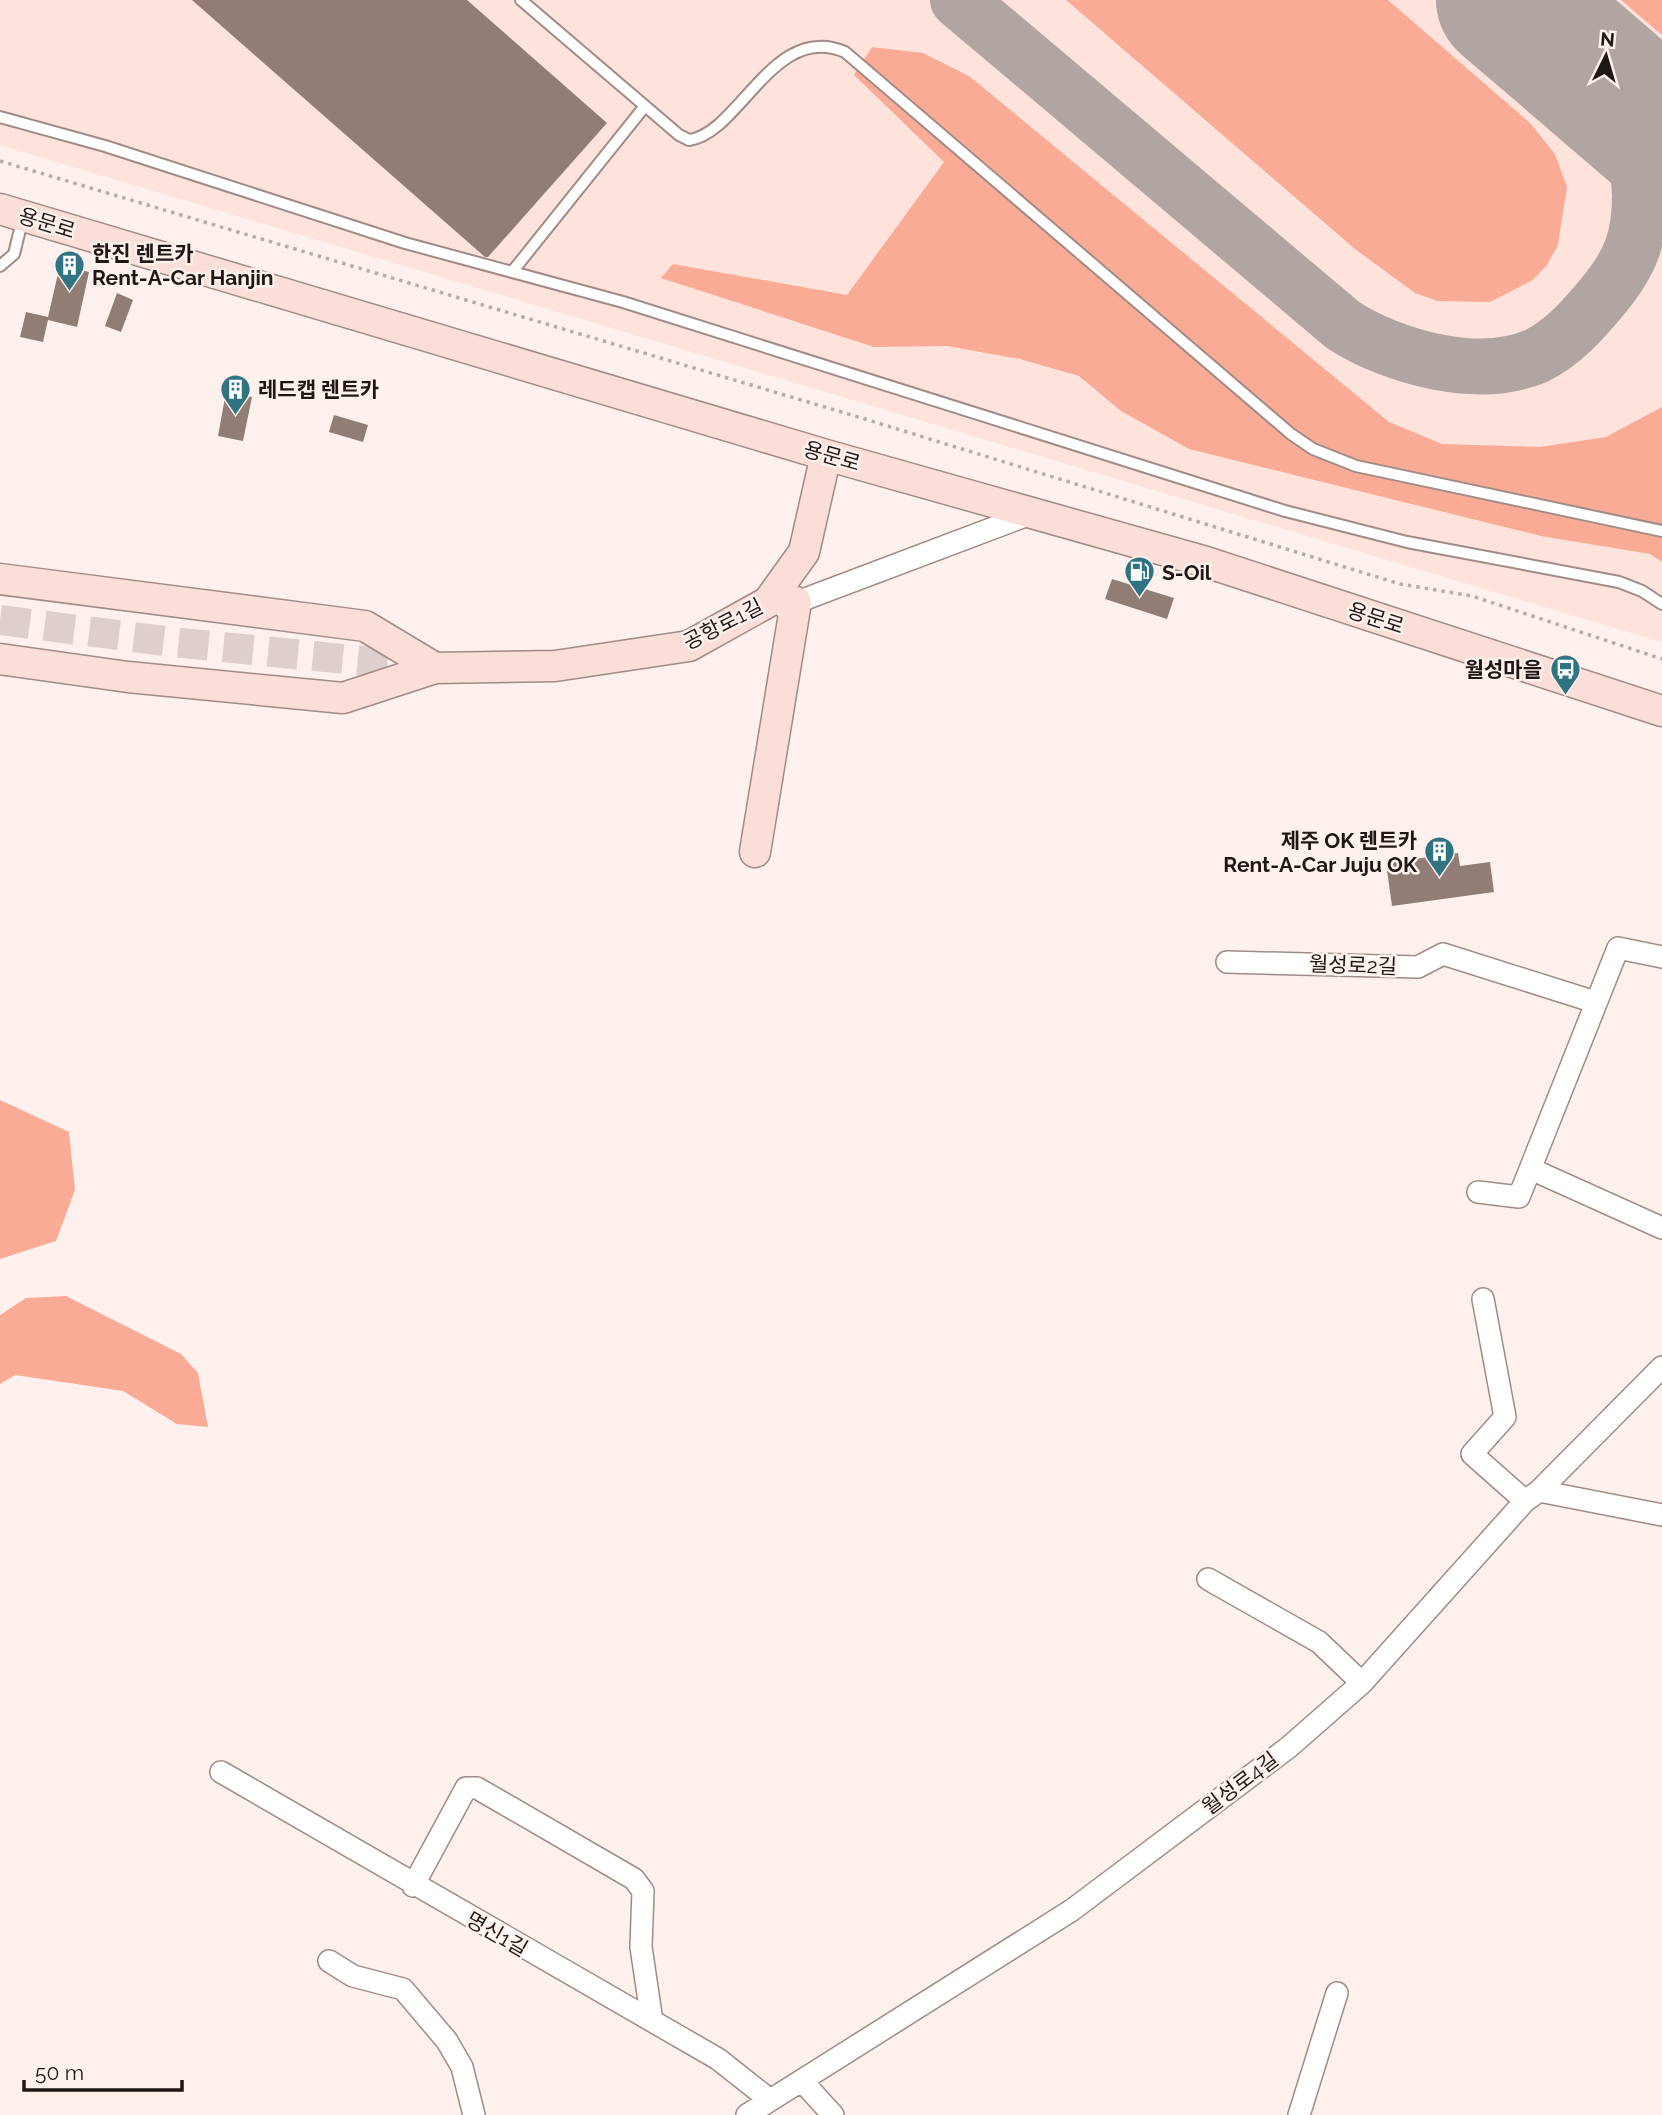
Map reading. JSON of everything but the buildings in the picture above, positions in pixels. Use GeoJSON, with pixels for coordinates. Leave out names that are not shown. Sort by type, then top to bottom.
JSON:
{"type":"FeatureCollection","features":[{"type":"Feature","properties":{"kind":"street","name":"용문로"},"geometry":{"type":"LineString","coordinates":[[12,212],[827,455],[1206,562],[1662,711]]}},
{"type":"Feature","properties":{"kind":"street","name":"공항로1길"},"geometry":{"type":"LineString","coordinates":[[435,668],[555,666],[689,646],[768,602],[804,552],[827,455]]}},
{"type":"Feature","properties":{"kind":"street"},"geometry":{"type":"LineString","coordinates":[[709,634],[1033,513]]}},
{"type":"Feature","properties":{"kind":"street"},"geometry":{"type":"LineString","coordinates":[[0,579],[365,626],[435,668]]}},
{"type":"Feature","properties":{"kind":"street","name":"공항로1길"},"geometry":{"type":"LineString","coordinates":[[755,852],[796,602]]}},
{"type":"Feature","properties":{"kind":"street"},"geometry":{"type":"LineString","coordinates":[[0,659],[128,677],[343,698],[435,668]]}},
{"type":"Feature","properties":{"kind":"street"},"geometry":{"type":"LineString","coordinates":[[1478,1192],[1519,1197],[1618,948],[1662,957]]}},
{"type":"Feature","properties":{"kind":"street","name":"월성로2길"},"geometry":{"type":"LineString","coordinates":[[1227,961],[1419,967],[1443,954],[1595,1003]]}},
{"type":"Feature","properties":{"kind":"street"},"geometry":{"type":"LineString","coordinates":[[1531,1170],[1662,1228]]}},
{"type":"Feature","properties":{"kind":"street"},"geometry":{"type":"LineString","coordinates":[[1483,1299],[1505,1417],[1472,1454],[1532,1496],[1662,1515]]}},
{"type":"Feature","properties":{"kind":"street","name":"월성로4길"},"geometry":{"type":"LineString","coordinates":[[747,2115],[1072,1910],[1289,1747],[1362,1683],[1532,1496],[1662,1367]]}},
{"type":"Feature","properties":{"kind":"street"},"geometry":{"type":"LineString","coordinates":[[1208,1579],[1319,1642],[1362,1683]]}},
{"type":"Feature","properties":{"kind":"street","name":"명신1길"},"geometry":{"type":"LineString","coordinates":[[221,1772],[413,1886],[718,2059],[770,2100]]}},
{"type":"Feature","properties":{"kind":"street"},"geometry":{"type":"LineString","coordinates":[[413,1886],[466,1788],[477,1788],[634,1879],[642,1891],[641,1947],[652,2021]]}},
{"type":"Feature","properties":{"kind":"street"},"geometry":{"type":"LineString","coordinates":[[329,1961],[353,1976],[402,1989],[447,2041],[462,2067],[474,2115]]}},
{"type":"Feature","properties":{"kind":"street"},"geometry":{"type":"LineString","coordinates":[[1299,2115],[1337,1993]]}},
{"type":"Feature","properties":{"kind":"street"},"geometry":{"type":"LineString","coordinates":[[802,2081],[833,2115]]}},
{"type":"Feature","properties":{"kind":"lane"},"geometry":{"type":"LineString","coordinates":[[521,0],[679,135],[697,139],[716,126],[783,61],[805,49],[820,46],[845,52],[1291,434],[1313,449],[1385,473],[1662,531]]}},
{"type":"Feature","properties":{"kind":"lane"},"geometry":{"type":"LineString","coordinates":[[512,272],[645,106]]}},
{"type":"Feature","properties":{"kind":"lane"},"geometry":{"type":"LineString","coordinates":[[0,117],[105,146],[405,243],[649,310],[1285,511],[1419,544],[1619,582],[1642,591],[1662,604]]}},
{"type":"Feature","properties":{"kind":"lane"},"geometry":{"type":"LineString","coordinates":[[0,266],[14,254],[12,212]]}},
{"type":"Feature","properties":{"kind":"path"},"geometry":{"type":"LineString","coordinates":[[0,161],[865,419],[1401,584],[1472,596],[1662,659]]}},
{"type":"Feature","properties":{"kind":"shaded area"},"geometry":{"type":"Polygon","coordinates":[[[0,0],[1662,0],[1662,642],[0,145],[0,0]]]}},
{"type":"Feature","properties":{"kind":"shaded area"},"geometry":{"type":"Polygon","coordinates":[[[1066,0],[1388,0],[1530,123],[1555,154],[1567,187],[1558,245],[1547,265],[1533,280],[1490,302],[1438,301],[1415,293],[1355,249],[1066,0]]]}},
{"type":"Feature","properties":{"kind":"shaded area"},"geometry":{"type":"Polygon","coordinates":[[[1621,0],[1662,0],[1662,35],[1621,0]]]}},
{"type":"Feature","properties":{"kind":"shaded area"},"geometry":{"type":"Polygon","coordinates":[[[872,47],[923,53],[969,76],[1389,422],[1442,444],[1540,447],[1606,437],[1662,407],[1662,562],[1650,554],[1541,536],[1189,449],[1121,411],[1079,376],[1020,359],[947,346],[874,347],[661,278],[673,264],[847,295],[944,162],[854,75],[872,47]]]}},
{"type":"Feature","properties":{"kind":"shaded area"},"geometry":{"type":"Polygon","coordinates":[[[0,1100],[69,1132],[75,1190],[56,1241],[0,1259],[0,1100]]]}},
{"type":"Feature","properties":{"kind":"shaded area"},"geometry":{"type":"Polygon","coordinates":[[[66,1296],[181,1354],[198,1373],[208,1427],[177,1424],[123,1391],[15,1375],[0,1384],[0,1315],[26,1298],[66,1296]]]}},
{"type":"Feature","properties":{"kind":"taxiway"},"geometry":{"type":"LineString","coordinates":[[958,0],[1343,325],[1386,347],[1436,362],[1463,366],[1513,363],[1546,351],[1573,330],[1612,284],[1627,261],[1638,225],[1639,180],[1629,138],[1605,84]]}},
{"type":"Feature","properties":{"kind":"runway"},"geometry":{"type":"LineString","coordinates":[[1507,0],[1662,133]]}},
{"type":"Feature","properties":{"kind":"tunnel"},"geometry":{"type":"LineString","coordinates":[[0,620],[172,642],[435,668]]}},
{"type":"Feature","properties":{"kind":"place","name":"한진 렌트카 Rent-A-Car Hanjin"},"geometry":{"type":"Point","coordinates":[69,292]}},
{"type":"Feature","properties":{"kind":"place","name":"레드캡 렌트카"},"geometry":{"type":"Point","coordinates":[235,416]}},
{"type":"Feature","properties":{"kind":"place","name":"S-Oil"},"geometry":{"type":"Point","coordinates":[1139,599]}},
{"type":"Feature","properties":{"kind":"place","name":"월성마을"},"geometry":{"type":"Point","coordinates":[1565,696]}},
{"type":"Feature","properties":{"kind":"place","name":"제주 OK 렌트카 Rent-A-Car Juju OK"},"geometry":{"type":"Point","coordinates":[1440,879]}}]}
